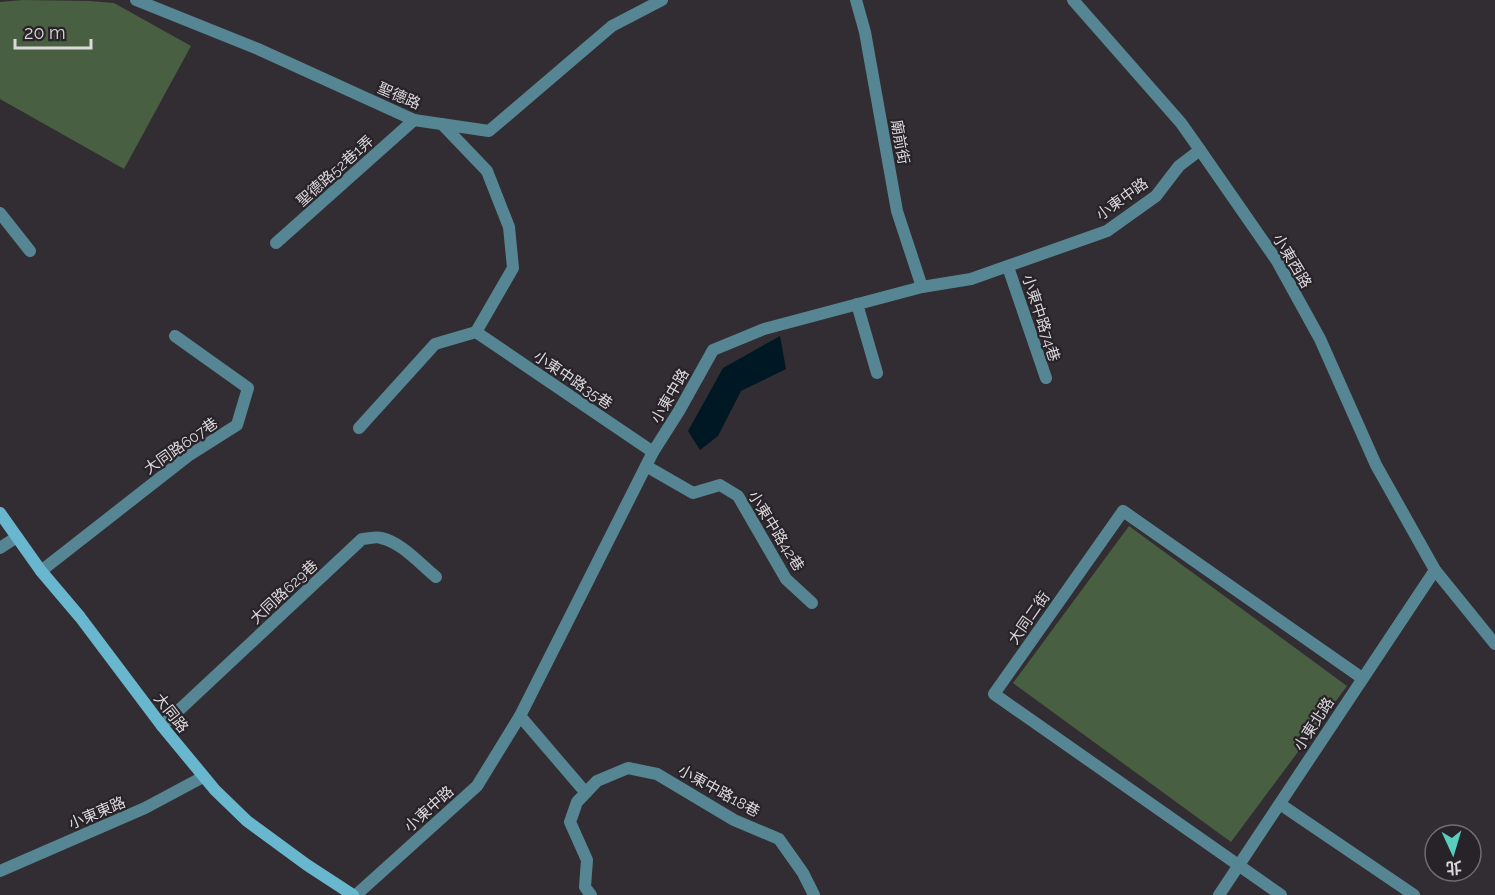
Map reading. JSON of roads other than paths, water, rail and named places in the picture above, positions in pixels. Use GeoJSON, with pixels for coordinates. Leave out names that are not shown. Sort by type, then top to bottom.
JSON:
{"type":"FeatureCollection","features":[{"type":"Feature","properties":{"kind":"main road","name":"大同路"},"geometry":{"type":"LineString","coordinates":[[0,513],[41,571],[80,617],[203,777],[247,821],[307,865],[354,895]]}},
{"type":"Feature","properties":{"kind":"street","name":"聖德路"},"geometry":{"type":"LineString","coordinates":[[136,0],[258,49],[414,120],[489,131],[612,26],[662,0]]}},
{"type":"Feature","properties":{"kind":"street","name":"廟前街"},"geometry":{"type":"LineString","coordinates":[[856,0],[865,32],[897,211],[922,287]]}},
{"type":"Feature","properties":{"kind":"street","name":"小東西路"},"geometry":{"type":"LineString","coordinates":[[1073,0],[1181,123],[1277,261],[1320,339],[1376,465],[1435,570],[1495,644]]}},
{"type":"Feature","properties":{"kind":"street","name":"聖德路52巷1弄"},"geometry":{"type":"LineString","coordinates":[[276,243],[414,120]]}},
{"type":"Feature","properties":{"kind":"street"},"geometry":{"type":"LineString","coordinates":[[359,428],[435,344],[476,332],[513,268],[509,227],[487,171],[442,124]]}},
{"type":"Feature","properties":{"kind":"street","name":"小東中路"},"geometry":{"type":"LineString","coordinates":[[354,895],[477,786],[520,716],[653,452],[713,350],[764,329],[922,287],[971,279],[1107,231],[1156,196],[1179,166],[1200,150]]}},
{"type":"Feature","properties":{"kind":"street"},"geometry":{"type":"LineString","coordinates":[[0,213],[30,251]]}},
{"type":"Feature","properties":{"kind":"street","name":"小東中路74巷"},"geometry":{"type":"LineString","coordinates":[[1008,267],[1046,378]]}},
{"type":"Feature","properties":{"kind":"street"},"geometry":{"type":"LineString","coordinates":[[856,304],[877,373]]}},
{"type":"Feature","properties":{"kind":"street","name":"小東中路35巷"},"geometry":{"type":"LineString","coordinates":[[476,332],[653,452]]}},
{"type":"Feature","properties":{"kind":"street","name":"大同路607巷"},"geometry":{"type":"LineString","coordinates":[[41,571],[188,456],[237,425],[248,388],[175,336]]}},
{"type":"Feature","properties":{"kind":"street","name":"小東中路42巷"},"geometry":{"type":"LineString","coordinates":[[646,466],[693,493],[720,486],[738,496],[786,579],[812,603]]}},
{"type":"Feature","properties":{"kind":"street","name":"大同二街"},"geometry":{"type":"LineString","coordinates":[[1281,895],[994,694],[1123,511],[1362,678]]}},
{"type":"Feature","properties":{"kind":"street"},"geometry":{"type":"LineString","coordinates":[[0,548],[17,537]]}},
{"type":"Feature","properties":{"kind":"street","name":"大同路629巷"},"geometry":{"type":"LineString","coordinates":[[162,726],[362,539],[379,537],[388,540],[436,577]]}},
{"type":"Feature","properties":{"kind":"street","name":"小東北路"},"geometry":{"type":"LineString","coordinates":[[1219,895],[1435,570]]}},
{"type":"Feature","properties":{"kind":"street"},"geometry":{"type":"LineString","coordinates":[[520,716],[586,793]]}},
{"type":"Feature","properties":{"kind":"street","name":"小東中路18巷"},"geometry":{"type":"LineString","coordinates":[[591,895],[585,888],[587,860],[570,822],[577,802],[597,781],[628,768],[657,774],[734,820],[779,839],[803,873],[814,895]]}},
{"type":"Feature","properties":{"kind":"street","name":"小東東路"},"geometry":{"type":"LineString","coordinates":[[0,871],[145,808],[203,777]]}},
{"type":"Feature","properties":{"kind":"street"},"geometry":{"type":"LineString","coordinates":[[1280,804],[1414,895]]}},
{"type":"Feature","properties":{"kind":"water"},"geometry":{"type":"Polygon","coordinates":[[[780,336],[786,369],[741,391],[718,436],[700,450],[688,431],[723,368],[780,336]]]}}]}
